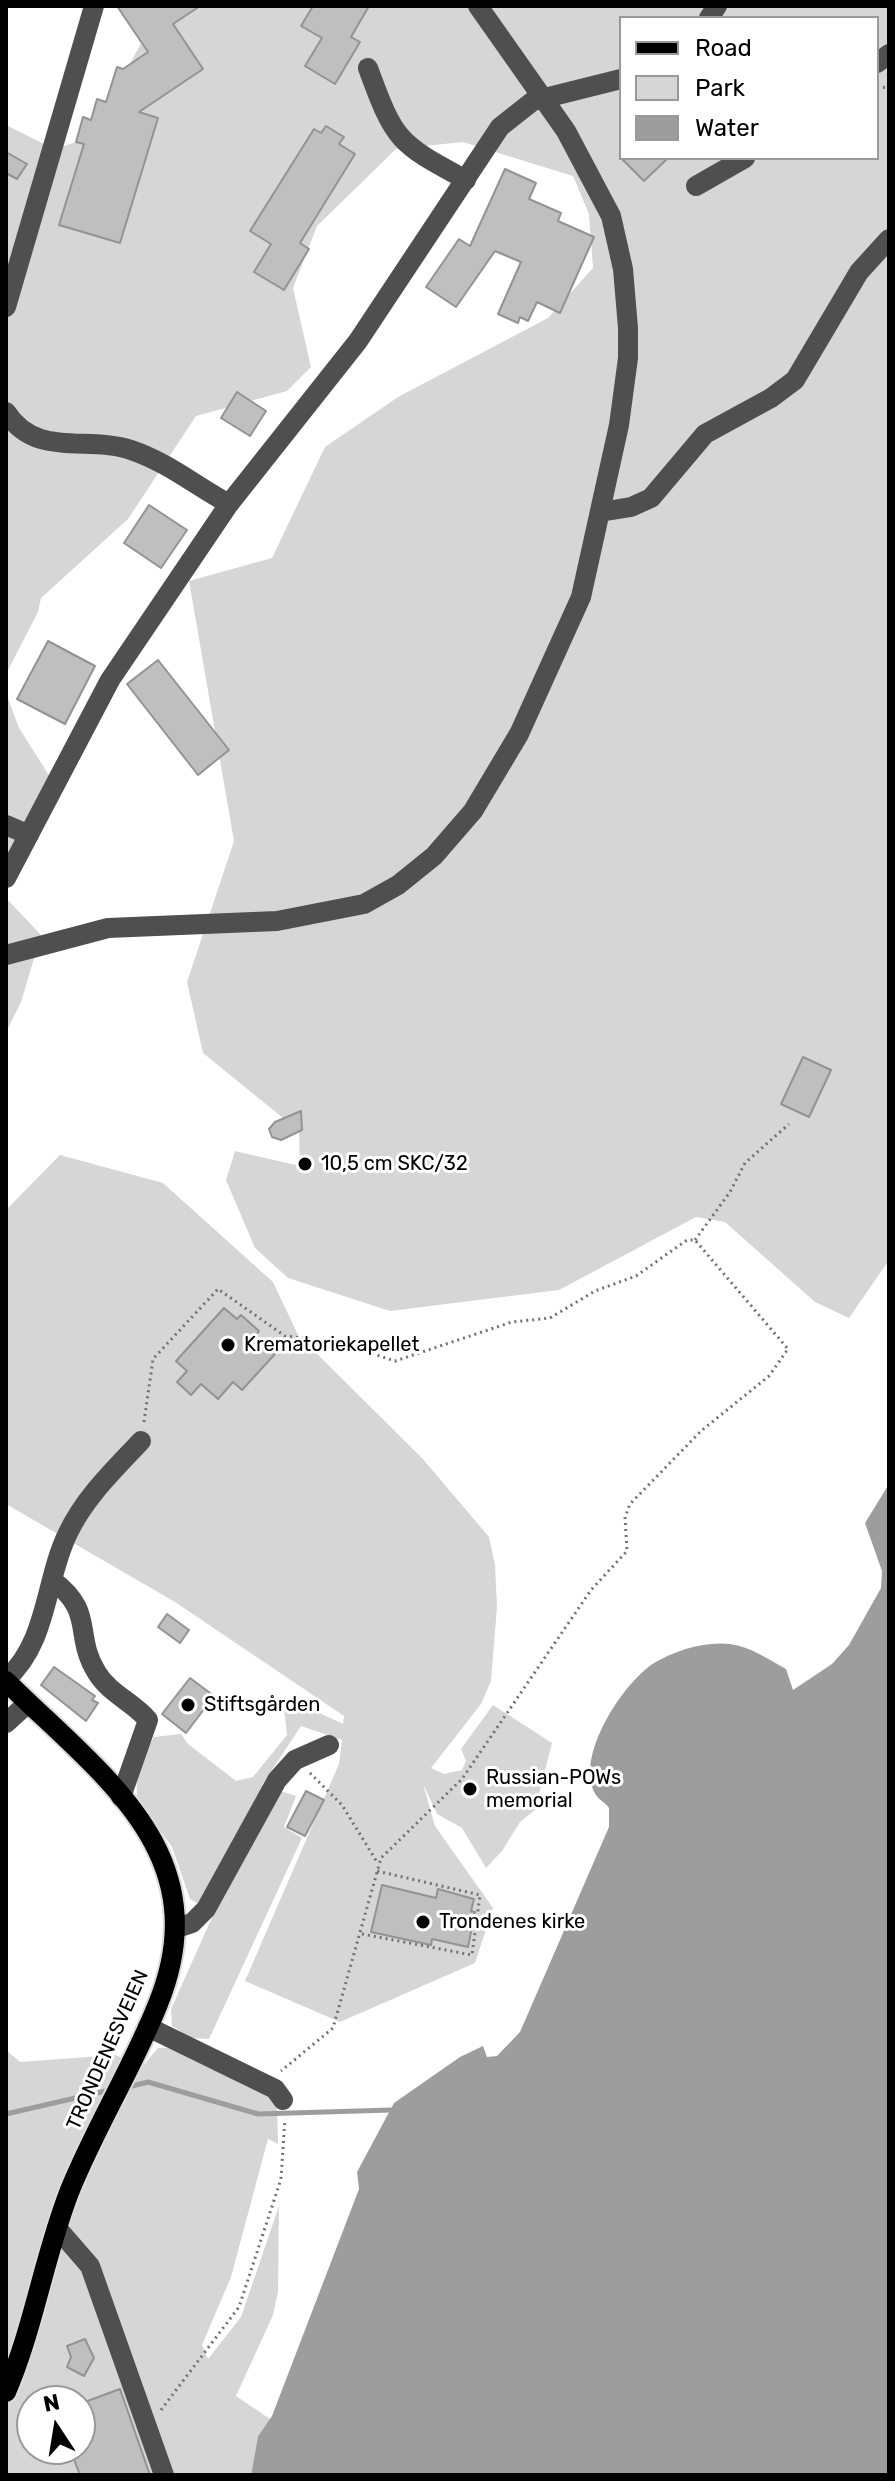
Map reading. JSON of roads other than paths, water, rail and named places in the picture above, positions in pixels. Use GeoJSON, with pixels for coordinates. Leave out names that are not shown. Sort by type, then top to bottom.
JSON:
{"type":"FeatureCollection","features":[{"type":"Feature","properties":{"kind":"main road","name":"TRONDENESVEIEN"},"geometry":{"type":"LineString","coordinates":[[6,1680],[121,1797],[164,1859],[174,1895],[177,1928],[170,1973],[148,2027],[70,2189],[29,2330],[6,2392]]}},
{"type":"Feature","properties":{"kind":"street"},"geometry":{"type":"LineString","coordinates":[[6,307],[94,6]]}},
{"type":"Feature","properties":{"kind":"street"},"geometry":{"type":"LineString","coordinates":[[6,955],[108,928],[277,921],[364,904],[413,874],[473,811],[519,734],[581,597],[612,464],[628,358],[623,269],[611,216],[566,131],[478,6]]}},
{"type":"Feature","properties":{"kind":"street"},"geometry":{"type":"LineString","coordinates":[[368,68],[395,133],[407,147],[466,180]]}},
{"type":"Feature","properties":{"kind":"street"},"geometry":{"type":"LineString","coordinates":[[6,878],[54,780],[110,680],[229,504],[358,341],[500,127],[543,98],[619,79]]}},
{"type":"Feature","properties":{"kind":"street"},"geometry":{"type":"LineString","coordinates":[[696,186],[742,160]]}},
{"type":"Feature","properties":{"kind":"street"},"geometry":{"type":"LineString","coordinates":[[600,512],[631,507],[651,498],[705,434],[781,392],[795,380],[859,272],[889,239]]}},
{"type":"Feature","properties":{"kind":"street"},"geometry":{"type":"LineString","coordinates":[[6,412],[20,429],[43,440],[64,445],[114,446],[166,464],[229,504]]}},
{"type":"Feature","properties":{"kind":"street"},"geometry":{"type":"LineString","coordinates":[[6,825],[29,835]]}},
{"type":"Feature","properties":{"kind":"street"},"geometry":{"type":"LineString","coordinates":[[6,1680],[29,1651],[67,1534],[83,1506],[141,1441]]}},
{"type":"Feature","properties":{"kind":"street"},"geometry":{"type":"LineString","coordinates":[[52,1580],[76,1601],[89,1657],[99,1676],[148,1720],[121,1797]]}},
{"type":"Feature","properties":{"kind":"street"},"geometry":{"type":"LineString","coordinates":[[6,1723],[28,1703]]}},
{"type":"Feature","properties":{"kind":"street"},"geometry":{"type":"LineString","coordinates":[[177,1928],[192,1923],[206,1909],[267,1794],[295,1760],[329,1745]]}},
{"type":"Feature","properties":{"kind":"street"},"geometry":{"type":"LineString","coordinates":[[148,2027],[266,2084],[280,2092],[283,2100]]}},
{"type":"Feature","properties":{"kind":"street"},"geometry":{"type":"LineString","coordinates":[[57,2228],[90,2266],[164,2475]]}},
{"type":"Feature","properties":{"kind":"water"},"geometry":{"type":"Polygon","coordinates":[[[889,1484],[889,2475],[251,2475],[258,2436],[272,2416],[359,2189],[357,2172],[394,2103],[460,2057],[483,2046],[487,2057],[497,2056],[520,2032],[609,1827],[609,1808],[596,1795],[591,1780],[591,1762],[596,1742],[616,1704],[654,1663],[681,1650],[701,1645],[730,1644],[759,1654],[786,1669],[793,1690],[832,1664],[849,1645],[881,1588],[882,1571],[865,1523],[889,1484]]]}},
{"type":"Feature","properties":{"kind":"waterway"},"geometry":{"type":"LineString","coordinates":[[128,2087],[148,2082],[258,2114],[391,2110]]}},
{"type":"Feature","properties":{"kind":"waterway"},"geometry":{"type":"LineString","coordinates":[[6,2114],[110,2090]]}},
{"type":"Feature","properties":{"kind":"place","name":"10,5 cm SKC/32"},"geometry":{"type":"Point","coordinates":[305,1164]}},
{"type":"Feature","properties":{"kind":"place","name":"Krematoriekapellet"},"geometry":{"type":"Point","coordinates":[228,1345]}},
{"type":"Feature","properties":{"kind":"place","name":"Stiftsgården"},"geometry":{"type":"Point","coordinates":[188,1705]}},
{"type":"Feature","properties":{"kind":"place","name":"Russian-POWs memorial"},"geometry":{"type":"Point","coordinates":[470,1789]}},
{"type":"Feature","properties":{"kind":"place","name":"Trondenes kirke"},"geometry":{"type":"Point","coordinates":[423,1922]}}]}
